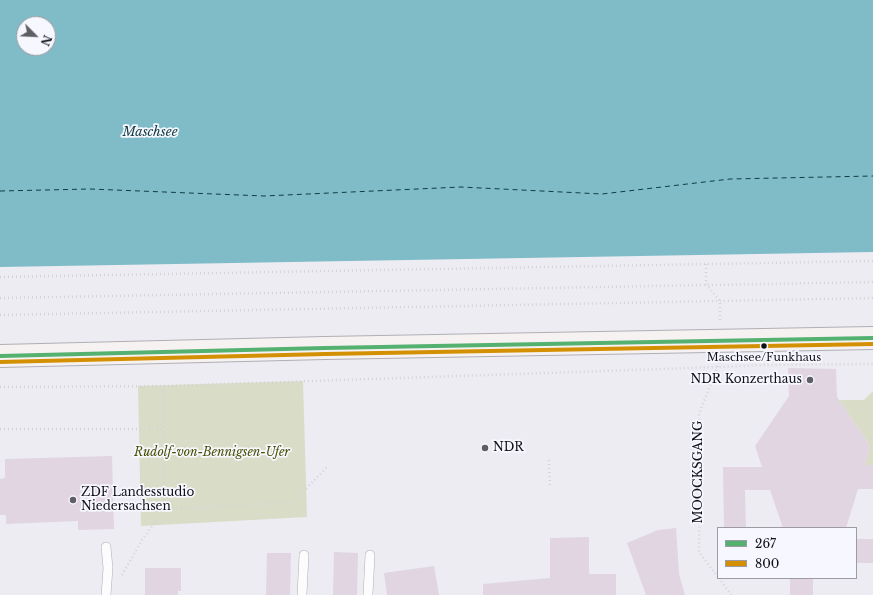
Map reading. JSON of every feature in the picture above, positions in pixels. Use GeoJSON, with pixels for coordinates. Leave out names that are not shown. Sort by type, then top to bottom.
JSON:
{"type":"FeatureCollection","features":[{"type":"Feature","properties":{"kind":"street"},"geometry":{"type":"LineString","coordinates":[[0,356],[873,338]]}},
{"type":"Feature","properties":{"kind":"lane"},"geometry":{"type":"LineString","coordinates":[[106,547],[108,568],[106,595]]}},
{"type":"Feature","properties":{"kind":"lane"},"geometry":{"type":"LineString","coordinates":[[302,595],[304,555]]}},
{"type":"Feature","properties":{"kind":"lane"},"geometry":{"type":"LineString","coordinates":[[368,595],[370,555]]}},
{"type":"Feature","properties":{"kind":"path"},"geometry":{"type":"LineString","coordinates":[[0,276],[873,261]]}},
{"type":"Feature","properties":{"kind":"path"},"geometry":{"type":"LineString","coordinates":[[706,264],[706,284],[720,301]]}},
{"type":"Feature","properties":{"kind":"path"},"geometry":{"type":"LineString","coordinates":[[0,298],[873,282]]}},
{"type":"Feature","properties":{"kind":"path"},"geometry":{"type":"LineString","coordinates":[[0,314],[873,298]]}},
{"type":"Feature","properties":{"kind":"path","name":"MOOCKSGANG"},"geometry":{"type":"LineString","coordinates":[[717,577],[699,552],[699,414],[720,361],[720,341]]}},
{"type":"Feature","properties":{"kind":"path"},"geometry":{"type":"LineString","coordinates":[[0,386],[164,386],[764,365],[873,364]]}},
{"type":"Feature","properties":{"kind":"path"},"geometry":{"type":"LineString","coordinates":[[122,582],[122,575],[142,540],[164,509],[164,386]]}},
{"type":"Feature","properties":{"kind":"path"},"geometry":{"type":"LineString","coordinates":[[0,429],[164,429]]}},
{"type":"Feature","properties":{"kind":"path"},"geometry":{"type":"LineString","coordinates":[[549,460],[550,487]]}},
{"type":"Feature","properties":{"kind":"path"},"geometry":{"type":"LineString","coordinates":[[164,509],[293,502],[327,467]]}},
{"type":"Feature","properties":{"kind":"path","name":"MOOCKSGANG"},"geometry":{"type":"LineString","coordinates":[[719,579],[731,595]]}},
{"type":"Feature","properties":{"kind":"green space","name":"Rudolf-von-Bennigsen-Ufer"},"geometry":{"type":"Polygon","coordinates":[[[303,381],[307,517],[141,526],[138,386],[303,381]]]}},
{"type":"Feature","properties":{"kind":"green space"},"geometry":{"type":"Polygon","coordinates":[[[873,391],[873,465],[865,465],[870,446],[839,400],[864,400],[873,391]]]}},
{"type":"Feature","properties":{"kind":"water","name":"Maschsee"},"geometry":{"type":"Polygon","coordinates":[[[0,0],[873,0],[873,252],[0,267],[0,0]]]}},
{"type":"Feature","properties":{"kind":"building"},"geometry":{"type":"Polygon","coordinates":[[[788,368],[836,369],[837,397],[870,446],[865,465],[873,465],[873,489],[858,489],[846,527],[783,527],[770,490],[745,490],[746,527],[724,527],[723,467],[762,467],[755,446],[789,396],[788,368]]]}},
{"type":"Feature","properties":{"kind":"building"},"geometry":{"type":"Polygon","coordinates":[[[112,456],[114,529],[78,530],[78,521],[6,524],[6,515],[0,515],[0,479],[5,478],[5,459],[112,456]]]}},
{"type":"Feature","properties":{"kind":"building"},"geometry":{"type":"Polygon","coordinates":[[[676,528],[679,574],[685,595],[646,595],[627,543],[658,530],[676,528]]]}},
{"type":"Feature","properties":{"kind":"building"},"geometry":{"type":"Polygon","coordinates":[[[589,537],[589,574],[616,574],[616,595],[483,595],[483,584],[550,578],[550,538],[589,537]]]}},
{"type":"Feature","properties":{"kind":"building"},"geometry":{"type":"Polygon","coordinates":[[[857,539],[873,539],[873,563],[857,563],[857,539]]]}},
{"type":"Feature","properties":{"kind":"building"},"geometry":{"type":"Polygon","coordinates":[[[334,552],[358,553],[357,595],[333,595],[334,552]]]}},
{"type":"Feature","properties":{"kind":"building"},"geometry":{"type":"Polygon","coordinates":[[[267,553],[291,553],[290,595],[266,595],[267,553]]]}},
{"type":"Feature","properties":{"kind":"building"},"geometry":{"type":"Polygon","coordinates":[[[434,566],[439,595],[387,595],[384,573],[434,566]]]}},
{"type":"Feature","properties":{"kind":"building"},"geometry":{"type":"Polygon","coordinates":[[[145,568],[181,568],[181,591],[178,591],[178,595],[145,595],[145,568]]]}},
{"type":"Feature","properties":{"kind":"building"},"geometry":{"type":"Polygon","coordinates":[[[790,579],[813,579],[813,595],[790,595],[790,579]]]}},
{"type":"Feature","properties":{"kind":"ferry route"},"geometry":{"type":"LineString","coordinates":[[0,191],[90,189],[264,196],[461,187],[602,194],[730,179],[873,176]]}},
{"type":"Feature","properties":{"kind":"transit line","name":"267"},"geometry":{"type":"LineString","coordinates":[[0,356],[325,348],[873,338]]}},
{"type":"Feature","properties":{"kind":"transit line","name":"800"},"geometry":{"type":"LineString","coordinates":[[0,362],[325,354],[873,344]]}},
{"type":"Feature","properties":{"kind":"place","name":"Maschsee/Funkhaus"},"geometry":{"type":"Point","coordinates":[764,346]}},
{"type":"Feature","properties":{"kind":"place","name":"NDR Konzerthaus"},"geometry":{"type":"Point","coordinates":[810,380]}},
{"type":"Feature","properties":{"kind":"place","name":"NDR"},"geometry":{"type":"Point","coordinates":[485,448]}},
{"type":"Feature","properties":{"kind":"place","name":"ZDF Landesstudio Niedersachsen"},"geometry":{"type":"Point","coordinates":[73,500]}}]}
